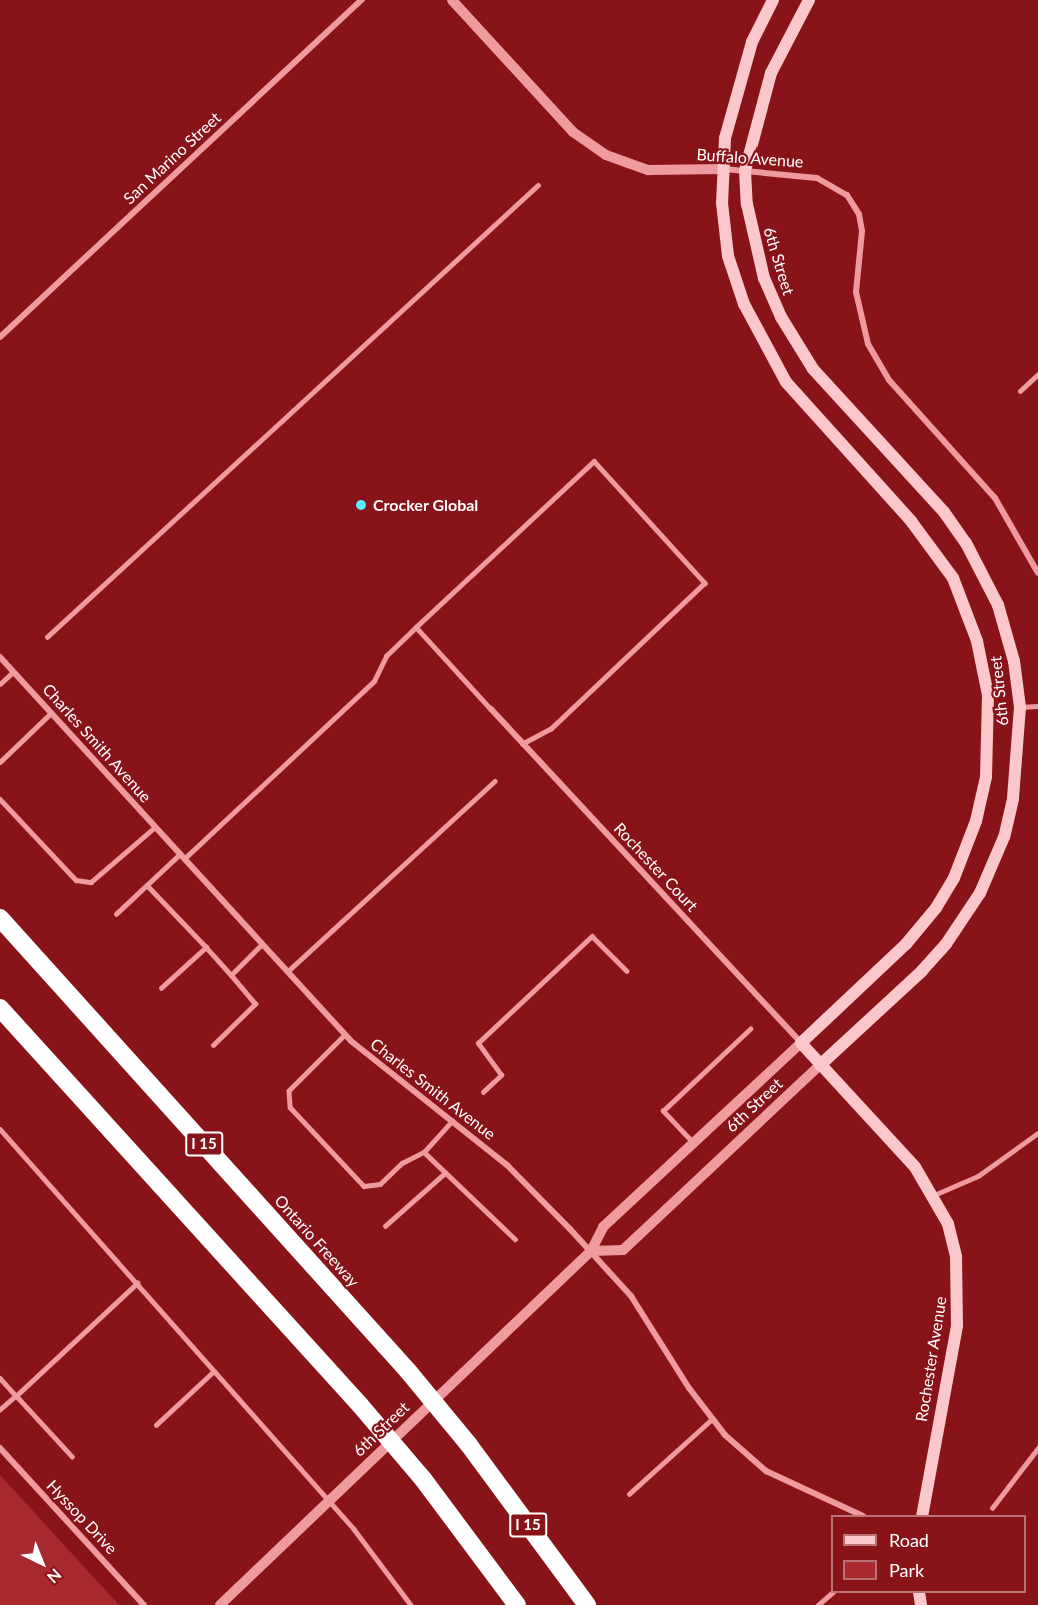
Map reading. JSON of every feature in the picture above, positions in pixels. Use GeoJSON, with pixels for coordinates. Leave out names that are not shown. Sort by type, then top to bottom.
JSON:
{"type":"FeatureCollection","features":[{"type":"Feature","properties":{"kind":"highway","name":"Ontario Freeway"},"geometry":{"type":"LineString","coordinates":[[0,918],[408,1371],[469,1445],[587,1605]]}},
{"type":"Feature","properties":{"kind":"highway"},"geometry":{"type":"LineString","coordinates":[[0,1008],[360,1405],[423,1479],[517,1605]]}},
{"type":"Feature","properties":{"kind":"main road","name":"6th Street"},"geometry":{"type":"LineString","coordinates":[[773,0],[752,42],[725,138],[722,203],[728,256],[744,304],[767,353],[810,411],[941,560],[970,619],[988,695],[986,777],[973,829],[954,878],[936,908],[906,944],[801,1043]]}},
{"type":"Feature","properties":{"kind":"main road","name":"6th Street"},"geometry":{"type":"LineString","coordinates":[[809,0],[771,73],[745,171],[757,254],[781,317],[813,369],[944,512],[966,543],[998,605],[1014,662],[1020,707],[1013,799],[1004,837],[980,893],[963,921],[922,971],[820,1065]]}},
{"type":"Feature","properties":{"kind":"main road","name":"Rochester Avenue"},"geometry":{"type":"LineString","coordinates":[[801,1043],[899,1147],[934,1195],[948,1224],[959,1291],[957,1326],[922,1515]]}},
{"type":"Feature","properties":{"kind":"street","name":"San Marino Street"},"geometry":{"type":"LineString","coordinates":[[0,336],[362,0]]}},
{"type":"Feature","properties":{"kind":"street","name":"Buffalo Avenue"},"geometry":{"type":"LineString","coordinates":[[452,0],[573,132],[606,154],[648,170],[724,169],[817,178],[847,195],[859,214],[862,231],[856,292],[868,344],[889,380],[995,498],[1038,573]]}},
{"type":"Feature","properties":{"kind":"street","name":"Charles Smith Avenue"},"geometry":{"type":"LineString","coordinates":[[0,657],[345,1035],[507,1165],[591,1251],[643,1311],[712,1419],[766,1471],[861,1515]]}},
{"type":"Feature","properties":{"kind":"street","name":"Rochester Court"},"geometry":{"type":"LineString","coordinates":[[491,709],[801,1043]]}},
{"type":"Feature","properties":{"kind":"street","name":"6th Street"},"geometry":{"type":"LineString","coordinates":[[220,1605],[591,1251],[603,1227],[801,1043]]}},
{"type":"Feature","properties":{"kind":"street","name":"6th Street"},"geometry":{"type":"LineString","coordinates":[[591,1251],[623,1250],[820,1065]]}},
{"type":"Feature","properties":{"kind":"street","name":"Hyssop Drive"},"geometry":{"type":"LineString","coordinates":[[0,1448],[144,1605]]}},
{"type":"Feature","properties":{"kind":"lane"},"geometry":{"type":"LineString","coordinates":[[47,637],[538,185]]}},
{"type":"Feature","properties":{"kind":"lane"},"geometry":{"type":"LineString","coordinates":[[1020,391],[1038,374]]}},
{"type":"Feature","properties":{"kind":"lane"},"geometry":{"type":"LineString","coordinates":[[116,914],[374,681],[386,656],[594,461],[705,583],[551,729],[522,744]]}},
{"type":"Feature","properties":{"kind":"lane"},"geometry":{"type":"LineString","coordinates":[[416,627],[491,709]]}},
{"type":"Feature","properties":{"kind":"lane"},"geometry":{"type":"LineString","coordinates":[[0,684],[13,672]]}},
{"type":"Feature","properties":{"kind":"lane"},"geometry":{"type":"LineString","coordinates":[[1020,707],[1038,706]]}},
{"type":"Feature","properties":{"kind":"lane"},"geometry":{"type":"LineString","coordinates":[[0,762],[51,713]]}},
{"type":"Feature","properties":{"kind":"lane"},"geometry":{"type":"LineString","coordinates":[[287,972],[495,781]]}},
{"type":"Feature","properties":{"kind":"lane"},"geometry":{"type":"LineString","coordinates":[[0,799],[76,880],[91,882],[154,827]]}},
{"type":"Feature","properties":{"kind":"lane"},"geometry":{"type":"LineString","coordinates":[[147,885],[206,947],[255,1004],[213,1045]]}},
{"type":"Feature","properties":{"kind":"lane"},"geometry":{"type":"LineString","coordinates":[[483,1092],[501,1075],[478,1043],[592,936],[627,971]]}},
{"type":"Feature","properties":{"kind":"lane"},"geometry":{"type":"LineString","coordinates":[[231,975],[262,944]]}},
{"type":"Feature","properties":{"kind":"lane"},"geometry":{"type":"LineString","coordinates":[[161,988],[206,947]]}},
{"type":"Feature","properties":{"kind":"lane"},"geometry":{"type":"LineString","coordinates":[[694,1144],[663,1111],[750,1029]]}},
{"type":"Feature","properties":{"kind":"lane"},"geometry":{"type":"LineString","coordinates":[[345,1035],[289,1091],[290,1107],[364,1186],[380,1184],[402,1163],[424,1152],[452,1121]]}},
{"type":"Feature","properties":{"kind":"lane"},"geometry":{"type":"LineString","coordinates":[[0,1129],[329,1502],[411,1605]]}},
{"type":"Feature","properties":{"kind":"lane"},"geometry":{"type":"LineString","coordinates":[[934,1195],[978,1176],[1038,1133]]}},
{"type":"Feature","properties":{"kind":"lane"},"geometry":{"type":"LineString","coordinates":[[424,1152],[514,1239]]}},
{"type":"Feature","properties":{"kind":"lane"},"geometry":{"type":"LineString","coordinates":[[385,1226],[445,1173]]}},
{"type":"Feature","properties":{"kind":"lane"},"geometry":{"type":"LineString","coordinates":[[0,1410],[136,1283]]}},
{"type":"Feature","properties":{"kind":"lane"},"geometry":{"type":"LineString","coordinates":[[156,1425],[214,1371]]}},
{"type":"Feature","properties":{"kind":"lane"},"geometry":{"type":"LineString","coordinates":[[0,1378],[72,1457]]}},
{"type":"Feature","properties":{"kind":"lane"},"geometry":{"type":"LineString","coordinates":[[629,1494],[712,1419]]}},
{"type":"Feature","properties":{"kind":"lane"},"geometry":{"type":"LineString","coordinates":[[992,1508],[1038,1448]]}},
{"type":"Feature","properties":{"kind":"lane"},"geometry":{"type":"LineString","coordinates":[[818,1605],[832,1593]]}},
{"type":"Feature","properties":{"kind":"green space"},"geometry":{"type":"Polygon","coordinates":[[[0,1475],[119,1605],[0,1605],[0,1475]]]}},
{"type":"Feature","properties":{"kind":"place","name":"Crocker Global"},"geometry":{"type":"Point","coordinates":[361,505]}}]}
